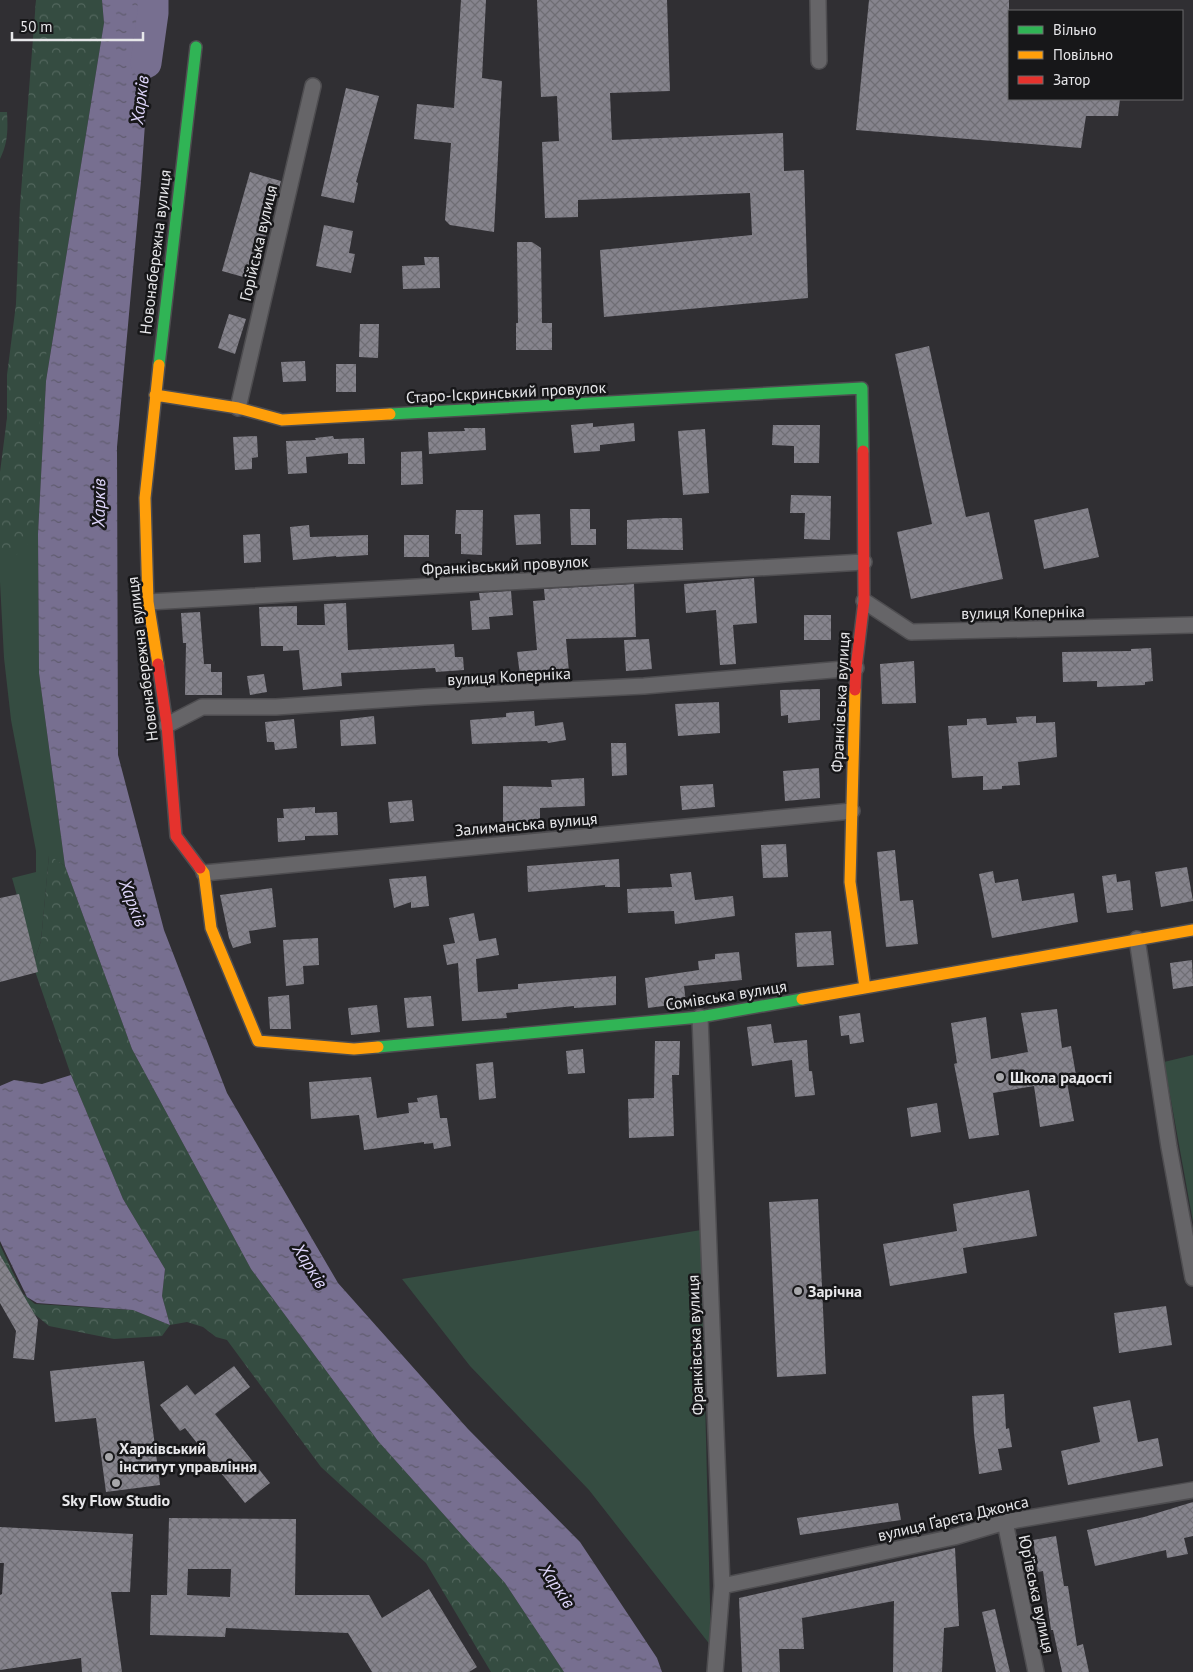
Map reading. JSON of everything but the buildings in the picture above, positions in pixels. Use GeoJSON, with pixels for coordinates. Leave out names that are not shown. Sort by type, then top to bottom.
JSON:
{"type":"FeatureCollection","features":[{"type":"Feature","properties":{"kind":"street"},"geometry":{"type":"LineString","coordinates":[[818,0],[819,61]]}},
{"type":"Feature","properties":{"kind":"street","name":"Новонабережна вулиця"},"geometry":{"type":"LineString","coordinates":[[196,46],[154,395],[145,498],[148,602],[167,726],[176,836],[204,873],[211,928],[258,1041]]}},
{"type":"Feature","properties":{"kind":"street","name":"Горійська вулиця"},"geometry":{"type":"LineString","coordinates":[[238,408],[314,86]]}},
{"type":"Feature","properties":{"kind":"street","name":"Старо-Іскринський провулок"},"geometry":{"type":"LineString","coordinates":[[154,395],[238,408],[282,420],[862,388]]}},
{"type":"Feature","properties":{"kind":"street","name":"Франківська вулиця"},"geometry":{"type":"LineString","coordinates":[[862,388],[864,601],[856,668],[850,882],[865,988]]}},
{"type":"Feature","properties":{"kind":"street","name":"Франківський провулок"},"geometry":{"type":"LineString","coordinates":[[148,602],[864,562]]}},
{"type":"Feature","properties":{"kind":"street","name":"вулиця Коперніка"},"geometry":{"type":"LineString","coordinates":[[864,601],[911,632],[1193,625]]}},
{"type":"Feature","properties":{"kind":"street","name":"вулиця Коперніка"},"geometry":{"type":"LineString","coordinates":[[167,726],[202,707],[276,707],[644,686],[856,668]]}},
{"type":"Feature","properties":{"kind":"street","name":"Залиманська вулиця"},"geometry":{"type":"LineString","coordinates":[[204,873],[852,811]]}},
{"type":"Feature","properties":{"kind":"street","name":"Сомівська вулиця"},"geometry":{"type":"LineString","coordinates":[[258,1041],[354,1049],[700,1017],[1193,930]]}},
{"type":"Feature","properties":{"kind":"street"},"geometry":{"type":"LineString","coordinates":[[1136,939],[1169,1146],[1193,1278]]}},
{"type":"Feature","properties":{"kind":"street","name":"Франківська вулиця"},"geometry":{"type":"LineString","coordinates":[[700,1017],[722,1586],[714,1672]]}},
{"type":"Feature","properties":{"kind":"street","name":"вулиця Ґарета Джонса"},"geometry":{"type":"LineString","coordinates":[[722,1586],[954,1537],[1005,1522],[1193,1490]]}},
{"type":"Feature","properties":{"kind":"street","name":"Юр’ївська вулиця"},"geometry":{"type":"LineString","coordinates":[[1005,1522],[1036,1672]]}},
{"type":"Feature","properties":{"kind":"green space"},"geometry":{"type":"Polygon","coordinates":[[[36,0],[102,0],[104,23],[46,381],[38,534],[39,673],[65,866],[49,856],[41,941],[35,959],[12,878],[36,872],[36,851],[11,720],[4,658],[0,582],[0,504],[17,297],[26,223],[36,0]]]}},
{"type":"Feature","properties":{"kind":"green space"},"geometry":{"type":"Polygon","coordinates":[[[36,0],[97,0],[100,21],[99,38],[86,101],[42,381],[33,534],[23,550],[16,555],[7,557],[0,549],[0,472],[7,418],[7,375],[16,304],[20,205],[36,0]]]}},
{"type":"Feature","properties":{"kind":"green space"},"geometry":{"type":"Polygon","coordinates":[[[0,112],[7,112],[7,136],[0,159],[0,112]]]}},
{"type":"Feature","properties":{"kind":"green space"},"geometry":{"type":"Polygon","coordinates":[[[49,855],[65,866],[132,1049],[251,1269],[378,1441],[505,1583],[564,1672],[491,1672],[426,1563],[321,1467],[227,1340],[216,1337],[203,1327],[187,1322],[170,1325],[162,1296],[165,1269],[123,1199],[71,1075],[36,974],[35,959],[41,941],[49,855]]]}},
{"type":"Feature","properties":{"kind":"green space"},"geometry":{"type":"Polygon","coordinates":[[[1193,1055],[1193,1222],[1164,1062],[1193,1055]]]}},
{"type":"Feature","properties":{"kind":"green space"},"geometry":{"type":"Polygon","coordinates":[[[701,1230],[711,1646],[589,1490],[470,1366],[402,1279],[701,1230]]]}},
{"type":"Feature","properties":{"kind":"green space"},"geometry":{"type":"Polygon","coordinates":[[[0,1245],[23,1294],[35,1304],[133,1310],[170,1325],[162,1336],[114,1339],[49,1326],[27,1308],[0,1264],[0,1245]]]}},
{"type":"Feature","properties":{"kind":"water"},"geometry":{"type":"Polygon","coordinates":[[[102,0],[152,0],[141,181],[117,447],[118,755],[164,930],[227,1093],[338,1283],[468,1429],[580,1542],[657,1658],[662,1672],[564,1672],[505,1583],[378,1441],[251,1269],[132,1049],[65,866],[39,673],[38,534],[46,381],[104,23],[102,0]]]}},
{"type":"Feature","properties":{"kind":"water"},"geometry":{"type":"Polygon","coordinates":[[[71,1075],[123,1199],[165,1269],[162,1296],[170,1325],[133,1310],[37,1303],[27,1297],[0,1241],[0,1086],[14,1080],[42,1084],[71,1075]]]}},
{"type":"Feature","properties":{"kind":"waterway","name":"Харків"},"geometry":{"type":"LineString","coordinates":[[146,63],[153,0]]}},
{"type":"Feature","properties":{"kind":"traffic: fast"},"geometry":{"type":"LineString","coordinates":[[159,365],[196,47]]}},
{"type":"Feature","properties":{"kind":"traffic: fast"},"geometry":{"type":"LineString","coordinates":[[390,414],[862,388],[863,451]]}},
{"type":"Feature","properties":{"kind":"traffic: fast"},"geometry":{"type":"LineString","coordinates":[[378,1047],[700,1017],[802,999]]}},
{"type":"Feature","properties":{"kind":"traffic: slow"},"geometry":{"type":"LineString","coordinates":[[158,664],[148,602],[145,498],[159,365]]}},
{"type":"Feature","properties":{"kind":"traffic: slow"},"geometry":{"type":"LineString","coordinates":[[155,395],[238,408],[282,420],[390,414]]}},
{"type":"Feature","properties":{"kind":"traffic: slow"},"geometry":{"type":"LineString","coordinates":[[855,690],[850,882],[865,988]]}},
{"type":"Feature","properties":{"kind":"traffic: slow"},"geometry":{"type":"LineString","coordinates":[[200,868],[204,873],[211,928],[258,1041],[354,1049],[378,1047]]}},
{"type":"Feature","properties":{"kind":"traffic: slow"},"geometry":{"type":"LineString","coordinates":[[802,999],[1193,930]]}},
{"type":"Feature","properties":{"kind":"traffic: jam"},"geometry":{"type":"LineString","coordinates":[[855,690],[864,601],[863,451]]}},
{"type":"Feature","properties":{"kind":"traffic: jam"},"geometry":{"type":"LineString","coordinates":[[158,664],[167,725],[176,836],[200,868]]}},
{"type":"Feature","properties":{"kind":"place","name":"Школа радості"},"geometry":{"type":"Point","coordinates":[1000,1077]}},
{"type":"Feature","properties":{"kind":"place","name":"Зарічна"},"geometry":{"type":"Point","coordinates":[798,1291]}},
{"type":"Feature","properties":{"kind":"place","name":"Харківський інститут управління"},"geometry":{"type":"Point","coordinates":[109,1457]}},
{"type":"Feature","properties":{"kind":"place","name":"Sky Flow Studio"},"geometry":{"type":"Point","coordinates":[116,1483]}}]}
